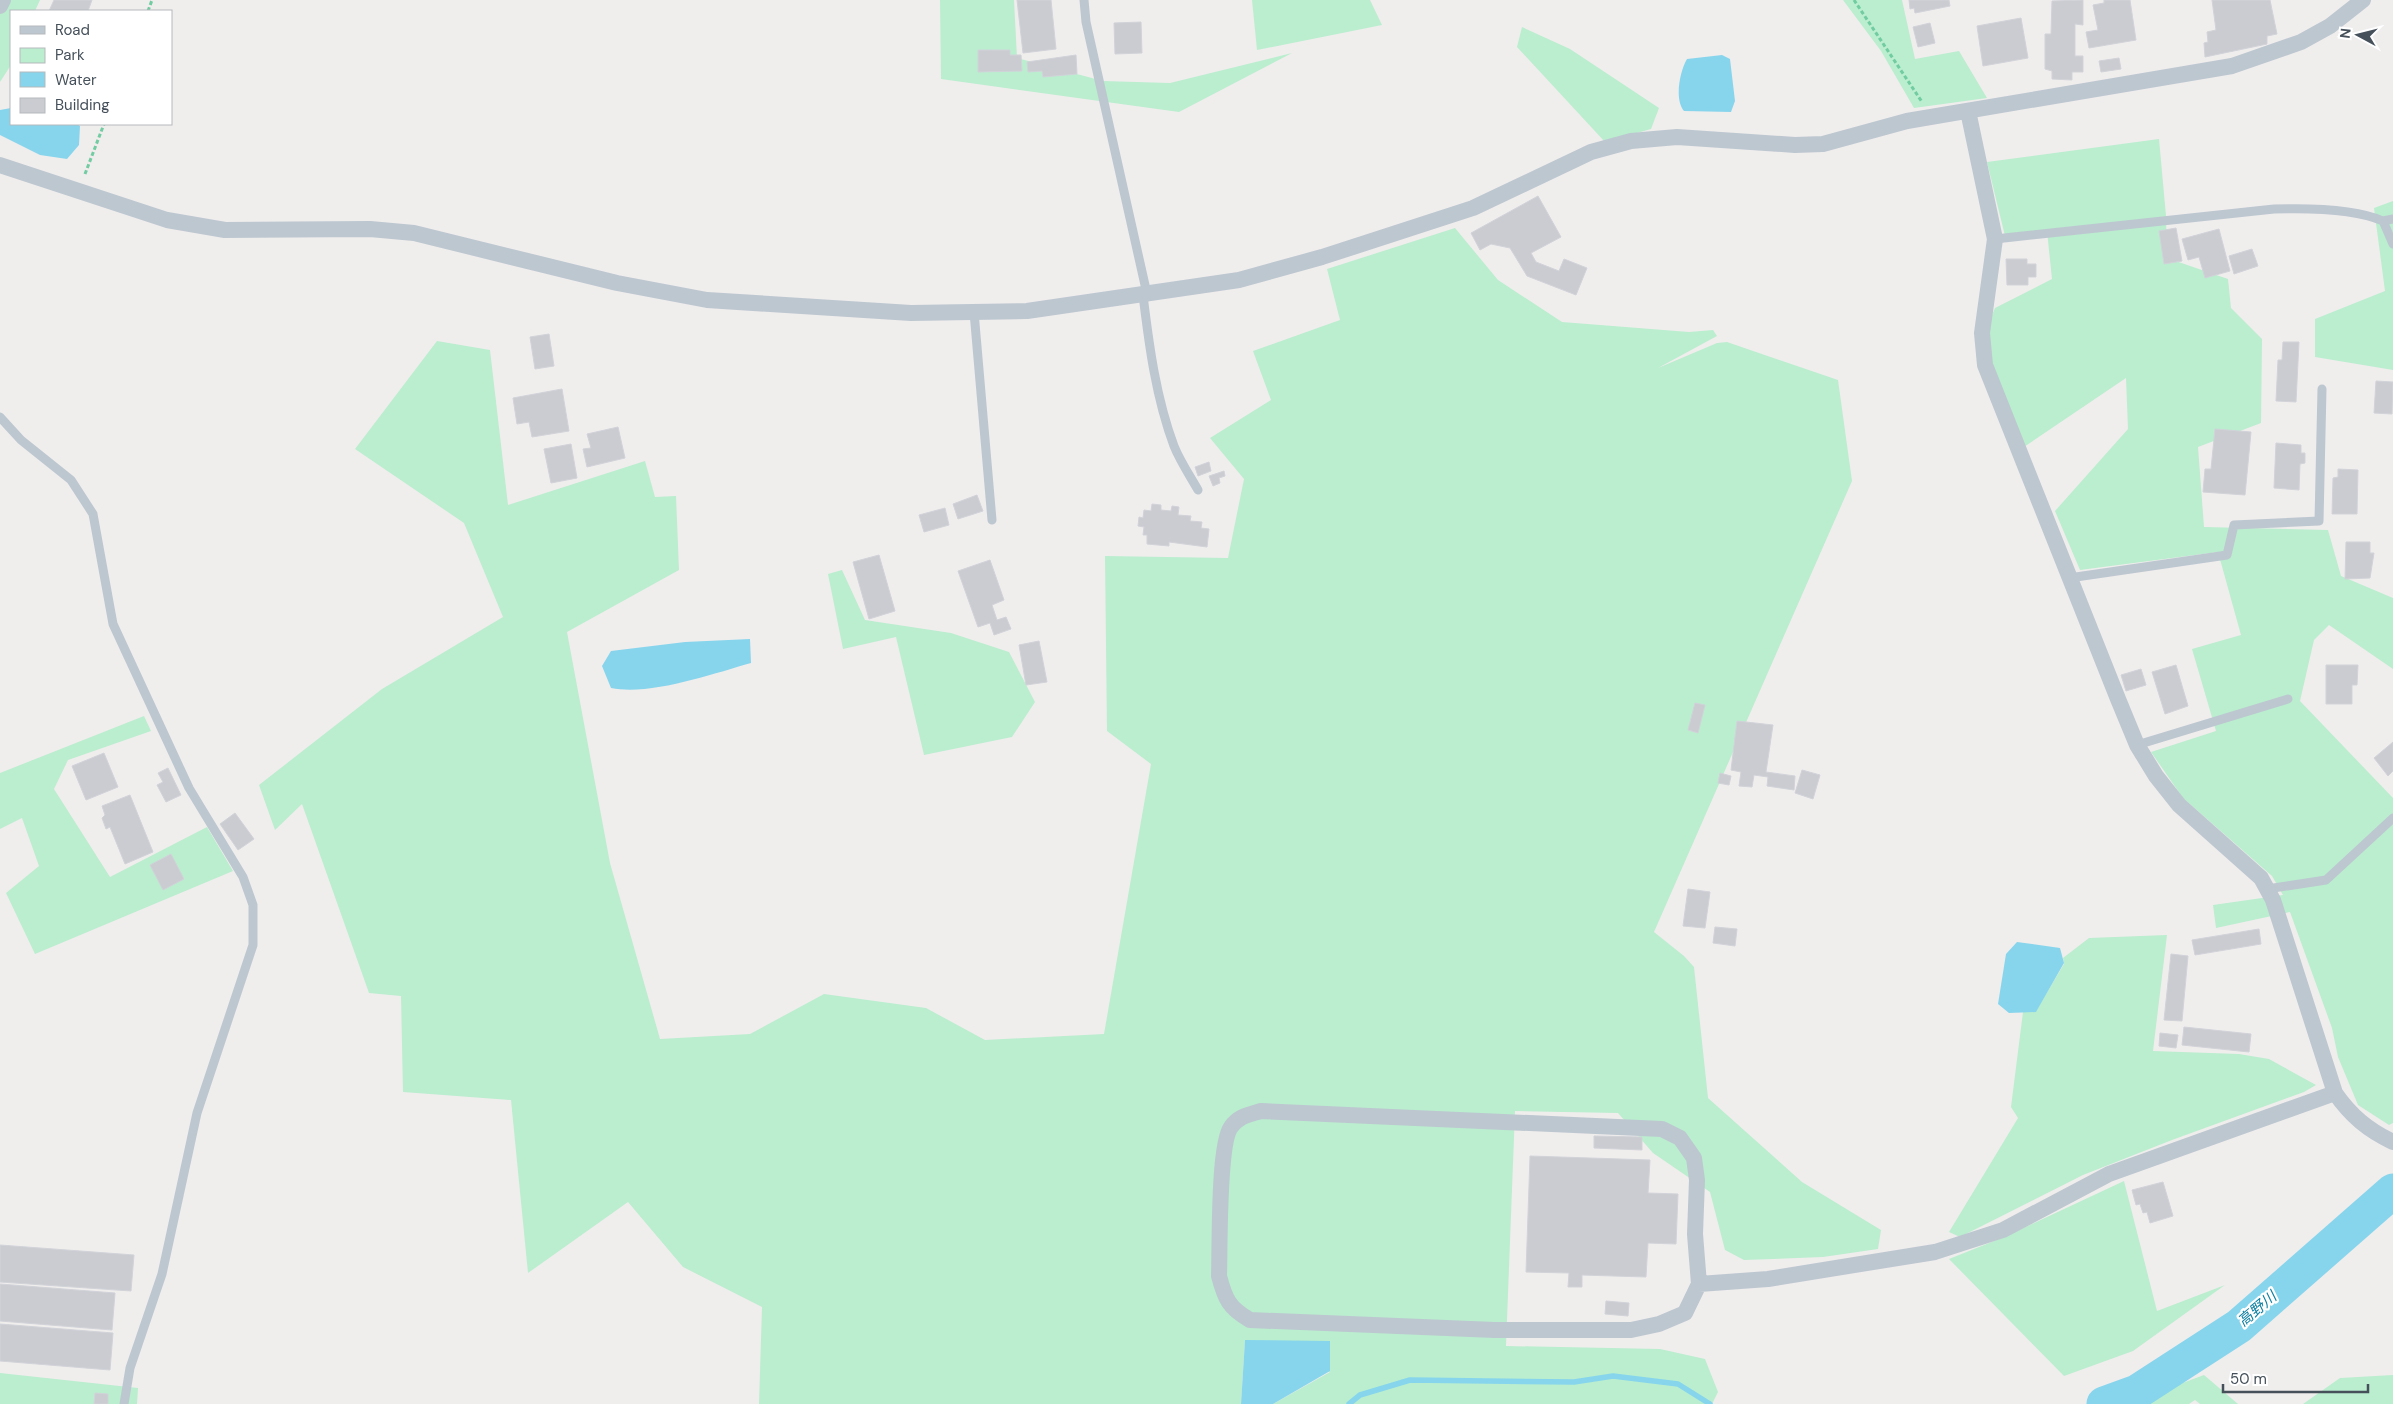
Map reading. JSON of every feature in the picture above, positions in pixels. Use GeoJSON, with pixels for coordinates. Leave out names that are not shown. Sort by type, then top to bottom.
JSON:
{"type":"FeatureCollection","features":[{"type":"Feature","properties":{"kind":"street"},"geometry":{"type":"LineString","coordinates":[[0,6],[3,0]]}},
{"type":"Feature","properties":{"kind":"street"},"geometry":{"type":"LineString","coordinates":[[0,166],[167,220],[224,230],[370,229],[414,233],[617,283],[707,300],[911,313],[1027,311],[1239,280],[1322,257],[1473,208],[1591,152],[1631,141],[1677,137],[1795,145],[1823,144],[1932,117],[2232,66],[2301,42],[2330,26],[2363,0]]}},
{"type":"Feature","properties":{"kind":"street"},"geometry":{"type":"LineString","coordinates":[[1968,111],[1995,240],[1982,333],[1984,365],[2069,578],[2138,744],[2156,776],[2179,805],[2261,878],[2273,900],[2335,1093],[2348,1112],[2370,1131],[2393,1142]]}},
{"type":"Feature","properties":{"kind":"street"},"geometry":{"type":"LineString","coordinates":[[1699,1284],[1768,1279],[1935,1252],[2003,1230],[2109,1174],[2335,1093]]}},
{"type":"Feature","properties":{"kind":"street"},"geometry":{"type":"LineString","coordinates":[[1261,1111],[1662,1128],[1680,1138],[1694,1158],[1697,1180],[1695,1234],[1699,1284],[1684,1314],[1659,1324],[1632,1330],[1495,1330],[1250,1320],[1234,1311],[1224,1294],[1219,1276],[1224,1149],[1230,1128],[1242,1116],[1261,1111]]}},
{"type":"Feature","properties":{"kind":"lane"},"geometry":{"type":"LineString","coordinates":[[1084,0],[1086,22],[1145,294],[1155,375],[1174,448],[1198,490]]}},
{"type":"Feature","properties":{"kind":"lane"},"geometry":{"type":"LineString","coordinates":[[1995,240],[2274,209],[2324,210],[2372,216],[2383,221],[2393,219]]}},
{"type":"Feature","properties":{"kind":"lane"},"geometry":{"type":"LineString","coordinates":[[2383,221],[2393,244]]}},
{"type":"Feature","properties":{"kind":"lane"},"geometry":{"type":"LineString","coordinates":[[974,312],[992,520]]}},
{"type":"Feature","properties":{"kind":"lane"},"geometry":{"type":"LineString","coordinates":[[2069,578],[2227,555],[2234,524],[2319,521],[2322,389]]}},
{"type":"Feature","properties":{"kind":"lane"},"geometry":{"type":"LineString","coordinates":[[0,417],[21,440],[71,480],[93,514],[113,624],[189,788],[243,877],[253,905],[253,945],[197,1113],[162,1274],[130,1368],[124,1404]]}},
{"type":"Feature","properties":{"kind":"lane"},"geometry":{"type":"LineString","coordinates":[[2138,744],[2288,698]]}},
{"type":"Feature","properties":{"kind":"lane"},"geometry":{"type":"LineString","coordinates":[[2267,889],[2326,880],[2393,818]]}},
{"type":"Feature","properties":{"kind":"path"},"geometry":{"type":"LineString","coordinates":[[1854,0],[1932,117]]}},
{"type":"Feature","properties":{"kind":"path"},"geometry":{"type":"LineString","coordinates":[[79,192],[104,125]]}},
{"type":"Feature","properties":{"kind":"green space"},"geometry":{"type":"Polygon","coordinates":[[[0,0],[40,0],[35,10],[10,10],[10,67],[0,82],[0,0]]]}},
{"type":"Feature","properties":{"kind":"green space"},"geometry":{"type":"Polygon","coordinates":[[[940,0],[1014,0],[1017,58],[1103,81],[1170,83],[1292,53],[1179,112],[941,79],[940,0]]]}},
{"type":"Feature","properties":{"kind":"green space"},"geometry":{"type":"Polygon","coordinates":[[[1252,0],[1370,0],[1382,25],[1257,50],[1252,0]]]}},
{"type":"Feature","properties":{"kind":"green space"},"geometry":{"type":"Polygon","coordinates":[[[1843,0],[1902,0],[1915,59],[1959,51],[1987,98],[1914,108],[1881,51],[1843,0]]]}},
{"type":"Feature","properties":{"kind":"green space"},"geometry":{"type":"Polygon","coordinates":[[[1522,27],[1570,49],[1659,108],[1651,129],[1605,142],[1517,47],[1522,27]]]}},
{"type":"Feature","properties":{"kind":"green space"},"geometry":{"type":"Polygon","coordinates":[[[2159,139],[2166,216],[2167,258],[2228,279],[2231,308],[2262,339],[2261,423],[2198,447],[2204,527],[2328,530],[2341,576],[2393,598],[2393,669],[2329,625],[2314,640],[2300,701],[2393,798],[2393,1123],[2389,1125],[2358,1105],[2338,1057],[2332,1028],[2290,912],[2216,928],[2213,905],[2283,895],[2272,876],[2183,798],[2151,752],[2216,731],[2192,649],[2241,635],[2218,552],[2080,570],[2055,511],[2128,429],[2126,378],[2024,447],[1990,363],[1986,330],[1995,308],[2052,279],[2047,231],[2005,236],[1987,162],[2159,139]]]}},
{"type":"Feature","properties":{"kind":"green space"},"geometry":{"type":"Polygon","coordinates":[[[2393,201],[2393,370],[2315,357],[2315,319],[2385,291],[2374,208],[2393,201]]]}},
{"type":"Feature","properties":{"kind":"green space"},"geometry":{"type":"Polygon","coordinates":[[[1455,228],[1498,280],[1562,322],[1689,332],[1713,330],[1717,336],[1658,368],[1717,343],[1727,342],[1838,380],[1852,481],[1654,932],[1684,956],[1694,967],[1708,1098],[1802,1182],[1881,1230],[1878,1249],[1823,1257],[1744,1260],[1725,1250],[1710,1192],[1653,1153],[1618,1113],[1515,1111],[1506,1346],[1660,1349],[1705,1359],[1718,1392],[1712,1404],[1273,1404],[1330,1372],[1245,1340],[1241,1404],[759,1404],[762,1307],[683,1267],[628,1202],[528,1273],[511,1100],[403,1092],[401,996],[369,993],[302,804],[275,830],[259,785],[382,689],[503,617],[464,523],[355,449],[437,341],[490,350],[508,505],[645,461],[655,497],[676,496],[679,570],[567,632],[610,863],[660,1039],[750,1034],[824,994],[926,1008],[985,1040],[1104,1034],[1151,764],[1107,731],[1105,556],[1228,558],[1244,479],[1210,438],[1271,400],[1253,351],[1340,320],[1327,269],[1455,228]]]}},
{"type":"Feature","properties":{"kind":"green space"},"geometry":{"type":"Polygon","coordinates":[[[842,570],[865,620],[951,633],[1009,652],[1035,702],[1012,737],[924,755],[896,637],[843,649],[828,574],[842,570]]]}},
{"type":"Feature","properties":{"kind":"green space"},"geometry":{"type":"Polygon","coordinates":[[[144,716],[151,731],[68,760],[54,789],[110,877],[207,827],[233,871],[35,954],[6,893],[39,866],[22,818],[0,829],[0,773],[144,716]]]}},
{"type":"Feature","properties":{"kind":"green space"},"geometry":{"type":"Polygon","coordinates":[[[2167,935],[2153,1051],[2239,1054],[2269,1059],[2316,1085],[2304,1092],[2083,1175],[1960,1237],[1949,1232],[2018,1118],[2011,1107],[2023,1012],[2036,1011],[2064,964],[2063,958],[2089,938],[2167,935]]]}},
{"type":"Feature","properties":{"kind":"green space"},"geometry":{"type":"Polygon","coordinates":[[[2124,1181],[2157,1311],[2225,1285],[2133,1351],[2064,1376],[1949,1259],[2004,1237],[2124,1181]]]}},
{"type":"Feature","properties":{"kind":"green space"},"geometry":{"type":"Polygon","coordinates":[[[0,1373],[138,1388],[137,1404],[0,1404],[0,1373]]]}},
{"type":"Feature","properties":{"kind":"green space"},"geometry":{"type":"Polygon","coordinates":[[[2204,1375],[2238,1404],[2200,1404],[2195,1400],[2189,1404],[2126,1404],[2204,1375]]]}},
{"type":"Feature","properties":{"kind":"green space"},"geometry":{"type":"Polygon","coordinates":[[[2393,1375],[2393,1404],[2303,1404],[2340,1378],[2393,1375]]]}},
{"type":"Feature","properties":{"kind":"water"},"geometry":{"type":"Polygon","coordinates":[[[1722,55],[1730,59],[1735,101],[1731,112],[1684,111],[1679,100],[1679,85],[1682,70],[1687,59],[1722,55]]]}},
{"type":"Feature","properties":{"kind":"water"},"geometry":{"type":"Polygon","coordinates":[[[10,108],[10,125],[78,125],[79,145],[67,159],[40,155],[0,135],[0,110],[10,108]]]}},
{"type":"Feature","properties":{"kind":"water"},"geometry":{"type":"Polygon","coordinates":[[[750,639],[751,663],[662,687],[627,690],[611,688],[602,666],[611,651],[685,642],[750,639]]]}},
{"type":"Feature","properties":{"kind":"water"},"geometry":{"type":"Polygon","coordinates":[[[2017,942],[2060,948],[2064,963],[2036,1012],[2009,1013],[1998,1004],[2006,954],[2017,942]]]}},
{"type":"Feature","properties":{"kind":"water"},"geometry":{"type":"Polygon","coordinates":[[[1245,1340],[1330,1341],[1330,1371],[1273,1404],[1241,1404],[1245,1340]]]}},
{"type":"Feature","properties":{"kind":"building"},"geometry":{"type":"Polygon","coordinates":[[[54,0],[92,0],[88,10],[49,10],[54,0]]]}},
{"type":"Feature","properties":{"kind":"building"},"geometry":{"type":"Polygon","coordinates":[[[1017,0],[1051,0],[1056,49],[1023,53],[1017,0]]]}},
{"type":"Feature","properties":{"kind":"building"},"geometry":{"type":"Polygon","coordinates":[[[1909,0],[1949,0],[1950,6],[1915,13],[1914,8],[1910,9],[1909,0]]]}},
{"type":"Feature","properties":{"kind":"building"},"geometry":{"type":"Polygon","coordinates":[[[2083,0],[2083,25],[2075,24],[2075,56],[2083,56],[2083,72],[2072,72],[2072,80],[2052,79],[2052,71],[2045,69],[2045,34],[2051,34],[2052,1],[2083,0]]]}},
{"type":"Feature","properties":{"kind":"building"},"geometry":{"type":"Polygon","coordinates":[[[2104,0],[2130,0],[2136,40],[2089,48],[2086,32],[2098,30],[2093,5],[2104,3],[2104,0]]]}},
{"type":"Feature","properties":{"kind":"building"},"geometry":{"type":"Polygon","coordinates":[[[2212,0],[2270,0],[2277,34],[2267,36],[2267,44],[2205,57],[2204,43],[2208,42],[2207,32],[2216,30],[2212,0]]]}},
{"type":"Feature","properties":{"kind":"building"},"geometry":{"type":"Polygon","coordinates":[[[2021,18],[2028,58],[1983,66],[1977,26],[2021,18]]]}},
{"type":"Feature","properties":{"kind":"building"},"geometry":{"type":"Polygon","coordinates":[[[1141,22],[1142,53],[1115,54],[1114,23],[1141,22]]]}},
{"type":"Feature","properties":{"kind":"building"},"geometry":{"type":"Polygon","coordinates":[[[1930,23],[1935,43],[1918,47],[1913,27],[1930,23]]]}},
{"type":"Feature","properties":{"kind":"building"},"geometry":{"type":"Polygon","coordinates":[[[978,50],[1010,50],[1010,55],[1021,55],[1022,71],[978,72],[978,50]]]}},
{"type":"Feature","properties":{"kind":"building"},"geometry":{"type":"Polygon","coordinates":[[[1076,55],[1077,74],[1043,77],[1042,71],[1028,72],[1027,62],[1076,55]]]}},
{"type":"Feature","properties":{"kind":"building"},"geometry":{"type":"Polygon","coordinates":[[[2119,58],[2121,69],[2101,72],[2099,61],[2119,58]]]}},
{"type":"Feature","properties":{"kind":"building"},"geometry":{"type":"Polygon","coordinates":[[[1538,196],[1561,237],[1531,253],[1536,262],[1559,271],[1564,259],[1587,268],[1576,295],[1527,276],[1510,248],[1491,244],[1480,250],[1471,233],[1538,196]]]}},
{"type":"Feature","properties":{"kind":"building"},"geometry":{"type":"Polygon","coordinates":[[[2176,228],[2182,261],[2164,264],[2159,231],[2176,228]]]}},
{"type":"Feature","properties":{"kind":"building"},"geometry":{"type":"Polygon","coordinates":[[[2219,229],[2230,271],[2205,278],[2199,257],[2188,260],[2182,239],[2219,229]]]}},
{"type":"Feature","properties":{"kind":"building"},"geometry":{"type":"Polygon","coordinates":[[[2252,249],[2258,266],[2234,274],[2229,256],[2252,249]]]}},
{"type":"Feature","properties":{"kind":"building"},"geometry":{"type":"Polygon","coordinates":[[[2006,259],[2027,259],[2027,264],[2036,264],[2036,277],[2028,277],[2028,285],[2007,285],[2006,259]]]}},
{"type":"Feature","properties":{"kind":"building"},"geometry":{"type":"Polygon","coordinates":[[[549,334],[554,366],[535,369],[530,337],[549,334]]]}},
{"type":"Feature","properties":{"kind":"building"},"geometry":{"type":"Polygon","coordinates":[[[2283,342],[2299,342],[2296,402],[2276,401],[2278,360],[2282,360],[2283,342]]]}},
{"type":"Feature","properties":{"kind":"building"},"geometry":{"type":"Polygon","coordinates":[[[2376,381],[2393,382],[2392,414],[2374,413],[2376,381]]]}},
{"type":"Feature","properties":{"kind":"building"},"geometry":{"type":"Polygon","coordinates":[[[562,389],[569,431],[532,437],[529,422],[517,424],[513,398],[562,389]]]}},
{"type":"Feature","properties":{"kind":"building"},"geometry":{"type":"Polygon","coordinates":[[[618,427],[625,458],[587,467],[583,449],[591,448],[587,434],[618,427]]]}},
{"type":"Feature","properties":{"kind":"building"},"geometry":{"type":"Polygon","coordinates":[[[2215,429],[2251,432],[2245,495],[2203,492],[2205,469],[2211,469],[2215,429]]]}},
{"type":"Feature","properties":{"kind":"building"},"geometry":{"type":"Polygon","coordinates":[[[2276,443],[2301,445],[2301,453],[2305,453],[2305,463],[2300,464],[2299,490],[2274,488],[2276,443]]]}},
{"type":"Feature","properties":{"kind":"building"},"geometry":{"type":"Polygon","coordinates":[[[571,444],[577,478],[551,483],[544,449],[571,444]]]}},
{"type":"Feature","properties":{"kind":"building"},"geometry":{"type":"Polygon","coordinates":[[[1209,462],[1211,471],[1198,476],[1195,467],[1209,462]]]}},
{"type":"Feature","properties":{"kind":"building"},"geometry":{"type":"Polygon","coordinates":[[[2338,469],[2358,470],[2357,514],[2332,514],[2333,478],[2338,477],[2338,469]]]}},
{"type":"Feature","properties":{"kind":"building"},"geometry":{"type":"Polygon","coordinates":[[[1224,471],[1225,476],[1219,478],[1220,483],[1213,486],[1209,476],[1224,471]]]}},
{"type":"Feature","properties":{"kind":"building"},"geometry":{"type":"Polygon","coordinates":[[[977,495],[983,511],[958,519],[953,504],[977,495]]]}},
{"type":"Feature","properties":{"kind":"building"},"geometry":{"type":"Polygon","coordinates":[[[1152,504],[1161,505],[1161,510],[1171,511],[1172,506],[1179,507],[1178,515],[1191,516],[1190,521],[1202,522],[1201,528],[1209,529],[1207,547],[1169,542],[1169,546],[1147,544],[1147,535],[1143,535],[1144,527],[1138,526],[1139,517],[1143,518],[1144,510],[1151,511],[1152,504]]]}},
{"type":"Feature","properties":{"kind":"building"},"geometry":{"type":"Polygon","coordinates":[[[945,508],[949,525],[924,532],[919,515],[945,508]]]}},
{"type":"Feature","properties":{"kind":"building"},"geometry":{"type":"Polygon","coordinates":[[[2346,542],[2370,542],[2370,553],[2374,553],[2370,578],[2345,579],[2346,542]]]}},
{"type":"Feature","properties":{"kind":"building"},"geometry":{"type":"Polygon","coordinates":[[[879,555],[895,611],[869,619],[853,562],[879,555]]]}},
{"type":"Feature","properties":{"kind":"building"},"geometry":{"type":"Polygon","coordinates":[[[990,560],[1004,600],[992,605],[997,620],[1006,617],[1011,629],[994,635],[990,623],[978,627],[958,571],[990,560]]]}},
{"type":"Feature","properties":{"kind":"building"},"geometry":{"type":"Polygon","coordinates":[[[1039,641],[1047,682],[1026,685],[1019,645],[1039,641]]]}},
{"type":"Feature","properties":{"kind":"building"},"geometry":{"type":"Polygon","coordinates":[[[2176,665],[2188,706],[2165,714],[2152,672],[2176,665]]]}},
{"type":"Feature","properties":{"kind":"building"},"geometry":{"type":"Polygon","coordinates":[[[2326,665],[2358,665],[2357,685],[2352,685],[2352,704],[2326,704],[2326,665]]]}},
{"type":"Feature","properties":{"kind":"building"},"geometry":{"type":"Polygon","coordinates":[[[2141,669],[2146,685],[2126,691],[2121,675],[2141,669]]]}},
{"type":"Feature","properties":{"kind":"building"},"geometry":{"type":"Polygon","coordinates":[[[1695,703],[1705,705],[1698,733],[1688,730],[1695,703]]]}},
{"type":"Feature","properties":{"kind":"building"},"geometry":{"type":"Polygon","coordinates":[[[1737,721],[1773,725],[1766,772],[1795,776],[1794,790],[1767,786],[1768,777],[1754,775],[1752,787],[1739,786],[1741,772],[1731,770],[1737,721]]]}},
{"type":"Feature","properties":{"kind":"building"},"geometry":{"type":"Polygon","coordinates":[[[2393,742],[2393,771],[2388,776],[2374,758],[2393,742]]]}},
{"type":"Feature","properties":{"kind":"building"},"geometry":{"type":"Polygon","coordinates":[[[104,753],[118,787],[86,800],[72,766],[104,753]]]}},
{"type":"Feature","properties":{"kind":"building"},"geometry":{"type":"Polygon","coordinates":[[[168,768],[181,795],[166,802],[157,785],[163,782],[158,773],[168,768]]]}},
{"type":"Feature","properties":{"kind":"building"},"geometry":{"type":"Polygon","coordinates":[[[1802,770],[1820,775],[1813,799],[1795,793],[1802,770]]]}},
{"type":"Feature","properties":{"kind":"building"},"geometry":{"type":"Polygon","coordinates":[[[1720,773],[1731,776],[1729,785],[1718,783],[1720,773]]]}},
{"type":"Feature","properties":{"kind":"building"},"geometry":{"type":"Polygon","coordinates":[[[130,795],[153,852],[125,864],[110,827],[106,829],[102,818],[105,815],[102,806],[130,795]]]}},
{"type":"Feature","properties":{"kind":"building"},"geometry":{"type":"Polygon","coordinates":[[[235,813],[254,839],[238,850],[220,824],[235,813]]]}},
{"type":"Feature","properties":{"kind":"building"},"geometry":{"type":"Polygon","coordinates":[[[171,854],[184,879],[163,890],[150,865],[171,854]]]}},
{"type":"Feature","properties":{"kind":"building"},"geometry":{"type":"Polygon","coordinates":[[[1688,889],[1710,892],[1705,928],[1683,926],[1688,889]]]}},
{"type":"Feature","properties":{"kind":"building"},"geometry":{"type":"Polygon","coordinates":[[[1715,927],[1737,929],[1735,946],[1713,943],[1715,927]]]}},
{"type":"Feature","properties":{"kind":"building"},"geometry":{"type":"Polygon","coordinates":[[[2259,929],[2261,944],[2195,955],[2192,940],[2259,929]]]}},
{"type":"Feature","properties":{"kind":"building"},"geometry":{"type":"Polygon","coordinates":[[[2171,954],[2188,956],[2182,1021],[2164,1020],[2171,954]]]}},
{"type":"Feature","properties":{"kind":"building"},"geometry":{"type":"Polygon","coordinates":[[[2184,1027],[2251,1034],[2249,1052],[2182,1045],[2184,1027]]]}},
{"type":"Feature","properties":{"kind":"building"},"geometry":{"type":"Polygon","coordinates":[[[2160,1033],[2178,1035],[2176,1048],[2159,1046],[2160,1033]]]}},
{"type":"Feature","properties":{"kind":"building"},"geometry":{"type":"Polygon","coordinates":[[[1594,1136],[1642,1137],[1642,1150],[1594,1148],[1594,1136]]]}},
{"type":"Feature","properties":{"kind":"building"},"geometry":{"type":"Polygon","coordinates":[[[1530,1156],[1650,1160],[1648,1193],[1678,1194],[1676,1244],[1648,1243],[1646,1277],[1582,1275],[1582,1287],[1568,1287],[1569,1273],[1526,1272],[1530,1156]]]}},
{"type":"Feature","properties":{"kind":"building"},"geometry":{"type":"Polygon","coordinates":[[[2163,1182],[2173,1216],[2150,1223],[2147,1212],[2143,1213],[2140,1204],[2136,1205],[2132,1190],[2163,1182]]]}},
{"type":"Feature","properties":{"kind":"building"},"geometry":{"type":"Polygon","coordinates":[[[0,1245],[134,1255],[131,1291],[0,1282],[0,1245]]]}},
{"type":"Feature","properties":{"kind":"building"},"geometry":{"type":"Polygon","coordinates":[[[0,1284],[115,1293],[112,1330],[0,1321],[0,1284]]]}},
{"type":"Feature","properties":{"kind":"building"},"geometry":{"type":"Polygon","coordinates":[[[1606,1301],[1629,1303],[1628,1316],[1605,1314],[1606,1301]]]}},
{"type":"Feature","properties":{"kind":"building"},"geometry":{"type":"Polygon","coordinates":[[[0,1324],[113,1333],[110,1370],[0,1361],[0,1324]]]}},
{"type":"Feature","properties":{"kind":"building"},"geometry":{"type":"Polygon","coordinates":[[[95,1393],[108,1394],[108,1404],[94,1404],[95,1393]]]}},
{"type":"Feature","properties":{"kind":"waterway","name":"高野川"},"geometry":{"type":"LineString","coordinates":[[2104,1404],[2137,1392],[2239,1326],[2393,1191]]}},
{"type":"Feature","properties":{"kind":"waterway"},"geometry":{"type":"LineString","coordinates":[[1349,1404],[1360,1395],[1410,1380],[1574,1382],[1613,1376],[1678,1384],[1710,1404]]}}]}
